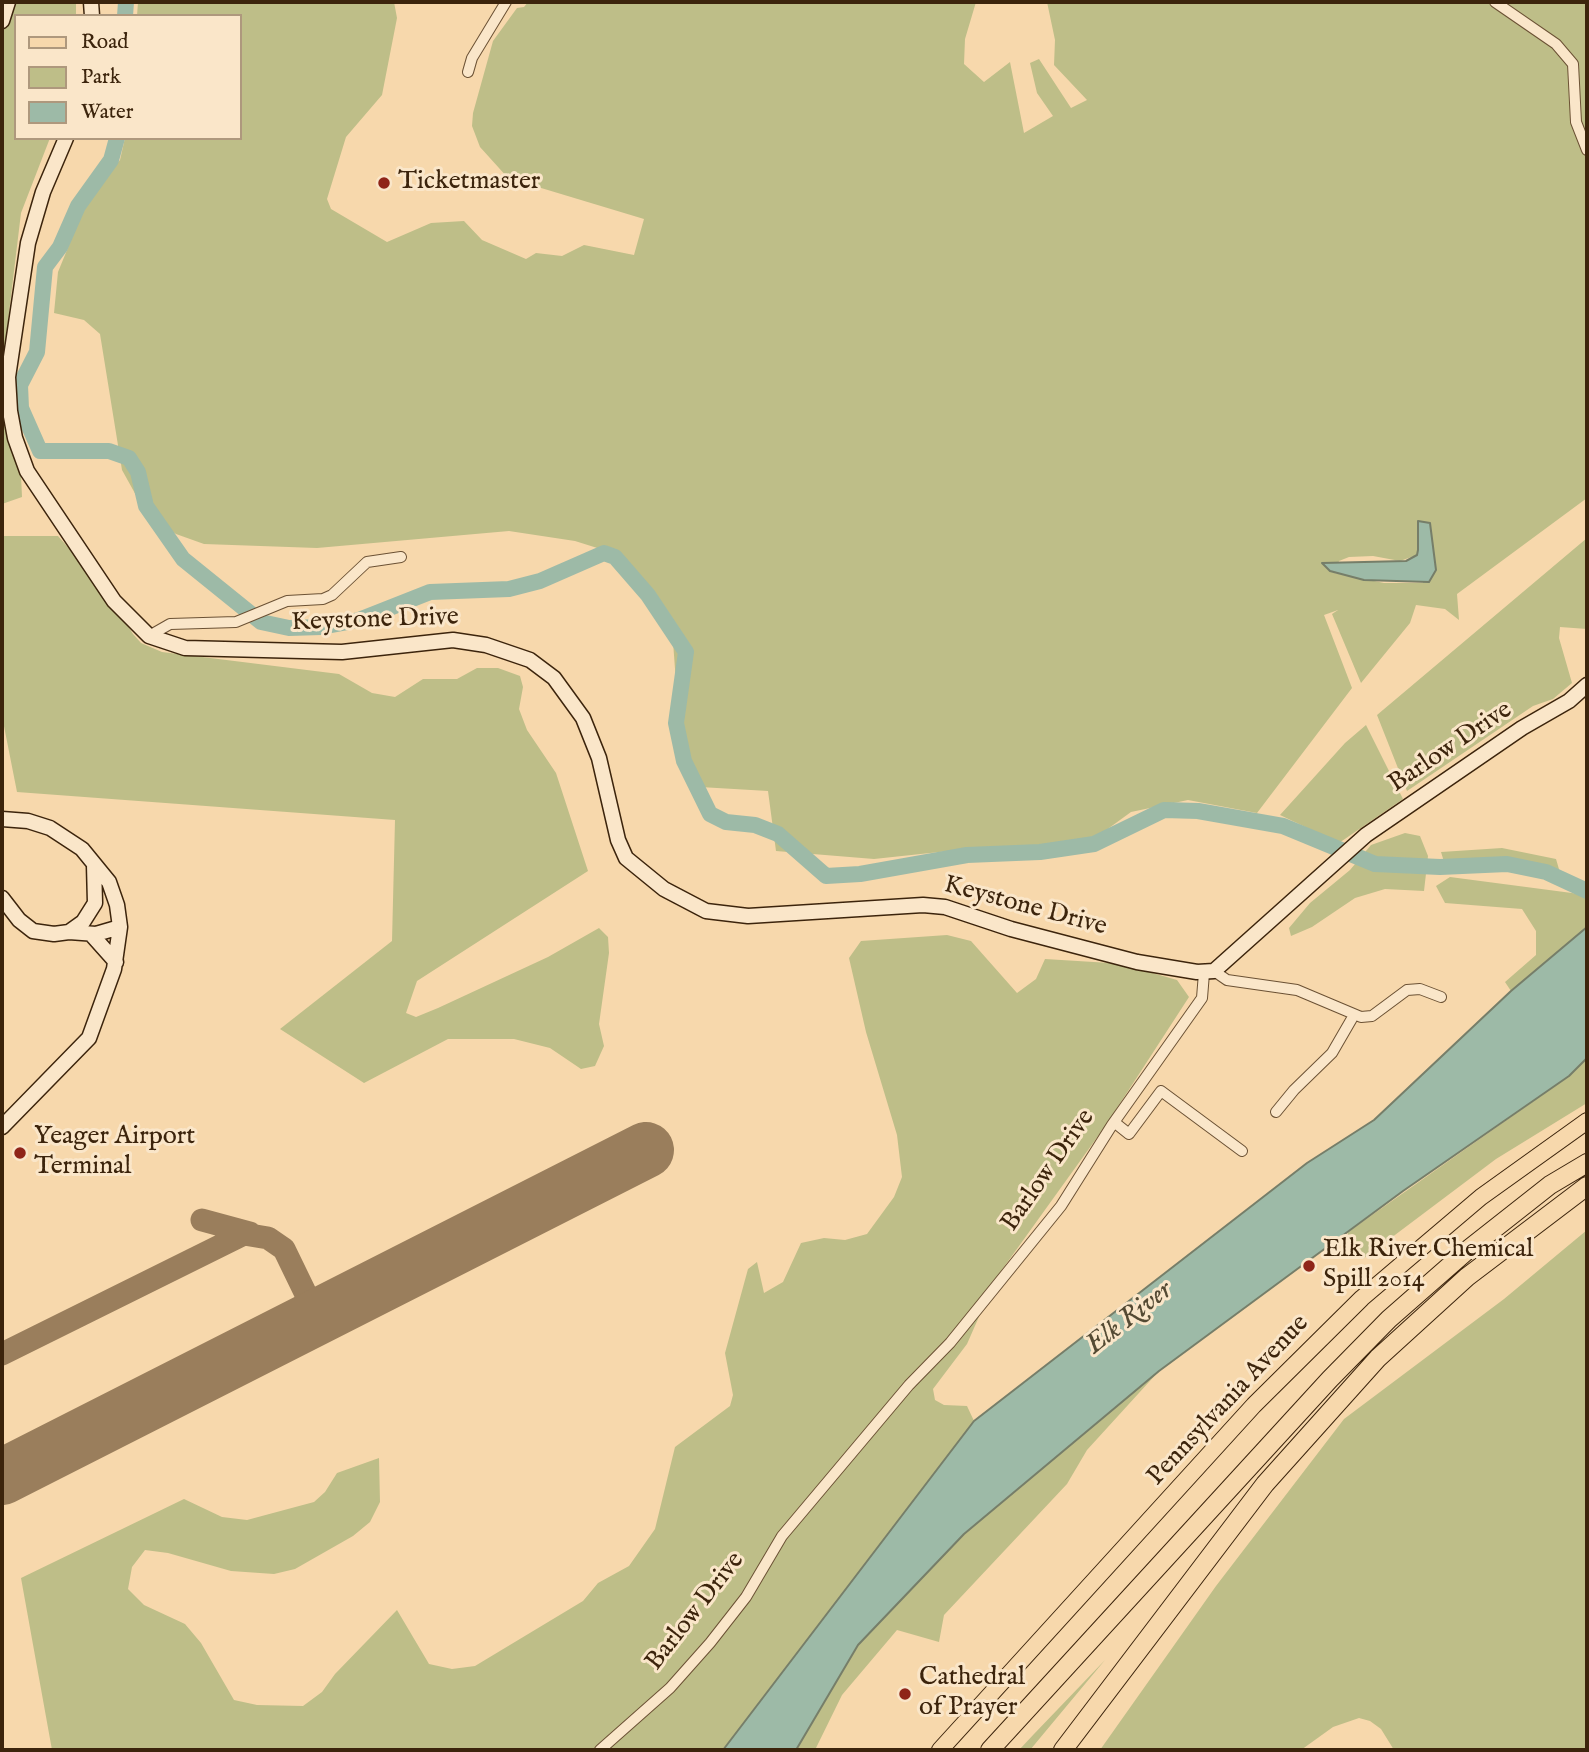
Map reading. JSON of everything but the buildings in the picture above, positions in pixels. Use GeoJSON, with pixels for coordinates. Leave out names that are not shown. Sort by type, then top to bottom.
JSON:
{"type":"FeatureCollection","features":[{"type":"Feature","properties":{"kind":"highway"},"geometry":{"type":"LineString","coordinates":[[990,1750],[1330,1378],[1379,1329],[1470,1248],[1550,1185],[1587,1163]]}},
{"type":"Feature","properties":{"kind":"highway"},"geometry":{"type":"LineString","coordinates":[[1063,1750],[1265,1484],[1378,1358],[1467,1278],[1587,1186]]}},
{"type":"Feature","properties":{"kind":"main road","name":"Pennsylvania Avenue"},"geometry":{"type":"LineString","coordinates":[[940,1750],[1254,1405],[1354,1306],[1481,1197],[1587,1121]]}},
{"type":"Feature","properties":{"kind":"street"},"geometry":{"type":"LineString","coordinates":[[2,21],[8,2]]}},
{"type":"Feature","properties":{"kind":"street"},"geometry":{"type":"LineString","coordinates":[[468,72],[472,58],[506,2]]}},
{"type":"Feature","properties":{"kind":"street"},"geometry":{"type":"LineString","coordinates":[[1495,2],[1556,44],[1573,64],[1576,121],[1579,135],[1587,150]]}},
{"type":"Feature","properties":{"kind":"street","name":"Keystone Drive"},"geometry":{"type":"LineString","coordinates":[[65,140],[43,192],[28,243],[8,377],[15,438],[27,471],[69,538],[114,601],[149,636],[171,645],[192,649],[334,652],[462,640],[516,654],[554,678],[583,718],[599,758],[618,840],[626,858],[652,881],[695,907],[716,914],[748,916],[923,905],[945,907],[1012,929],[1122,958],[1209,972],[1227,979],[1287,987],[1354,1015]]}},
{"type":"Feature","properties":{"kind":"street"},"geometry":{"type":"LineString","coordinates":[[149,636],[163,626],[179,622],[230,622],[246,619],[287,601],[328,597],[367,562],[401,557]]}},
{"type":"Feature","properties":{"kind":"street","name":"Barlow Drive"},"geometry":{"type":"LineString","coordinates":[[600,1750],[670,1688],[710,1643],[746,1597],[782,1536],[909,1385],[950,1343],[1061,1206],[1114,1122],[1202,998],[1209,972],[1359,841],[1522,728],[1569,701],[1587,685]]}},
{"type":"Feature","properties":{"kind":"street"},"geometry":{"type":"LineString","coordinates":[[2,819],[28,821],[50,828],[73,842],[109,883],[117,905],[120,927],[116,961],[97,1021],[86,1043],[2,1128]]}},
{"type":"Feature","properties":{"kind":"street"},"geometry":{"type":"LineString","coordinates":[[69,932],[83,922],[95,903],[94,865]]}},
{"type":"Feature","properties":{"kind":"street"},"geometry":{"type":"LineString","coordinates":[[2,898],[19,920],[33,931],[92,934],[120,927]]}},
{"type":"Feature","properties":{"kind":"street"},"geometry":{"type":"LineString","coordinates":[[92,934],[116,961]]}},
{"type":"Feature","properties":{"kind":"street"},"geometry":{"type":"LineString","coordinates":[[1276,1112],[1332,1053],[1354,1015],[1372,1016],[1412,989],[1441,997]]}},
{"type":"Feature","properties":{"kind":"street"},"geometry":{"type":"LineString","coordinates":[[1114,1122],[1129,1134],[1161,1091],[1242,1151]]}},
{"type":"Feature","properties":{"kind":"green space"},"geometry":{"type":"Polygon","coordinates":[[[2,2],[76,2],[76,14],[14,14],[14,140],[49,140],[21,213],[2,371],[2,2]]]}},
{"type":"Feature","properties":{"kind":"green space"},"geometry":{"type":"Polygon","coordinates":[[[138,2],[394,2],[397,18],[382,95],[346,137],[327,199],[331,209],[387,242],[431,223],[464,221],[482,240],[526,259],[536,253],[562,256],[584,245],[634,255],[644,219],[508,178],[480,147],[472,126],[473,113],[493,41],[517,8],[524,7],[528,2],[976,2],[965,39],[964,64],[984,82],[1010,62],[1024,133],[1053,116],[1037,93],[1030,63],[1039,59],[1071,108],[1087,100],[1054,65],[1055,40],[1047,2],[1587,2],[1587,498],[1457,594],[1459,620],[1445,609],[1416,605],[1410,623],[1361,683],[1332,614],[1338,610],[1324,615],[1352,688],[1257,813],[1188,800],[1131,812],[1098,836],[1054,848],[958,850],[874,859],[776,851],[768,791],[700,787],[675,739],[677,696],[672,628],[650,594],[610,552],[575,541],[509,531],[317,548],[204,544],[176,534],[147,515],[122,470],[100,334],[84,320],[54,313],[58,272],[90,194],[120,160],[125,140],[242,140],[242,14],[137,14],[138,2]],[[1418,521],[1417,555],[1400,561],[1373,556],[1349,557],[1339,561],[1335,573],[1384,583],[1423,583],[1418,521]]]}},
{"type":"Feature","properties":{"kind":"green space"},"geometry":{"type":"Polygon","coordinates":[[[2,403],[21,475],[22,497],[2,504],[2,403]]]}},
{"type":"Feature","properties":{"kind":"green space"},"geometry":{"type":"Polygon","coordinates":[[[2,536],[58,536],[106,590],[141,643],[162,652],[339,674],[372,693],[395,697],[423,679],[457,679],[477,668],[498,668],[520,676],[523,687],[519,709],[527,730],[556,773],[588,871],[417,981],[406,1013],[416,1017],[438,1008],[548,957],[599,928],[608,937],[609,953],[599,1024],[604,1046],[595,1066],[581,1069],[550,1048],[514,1039],[448,1039],[364,1083],[280,1029],[392,941],[395,820],[17,792],[2,716],[2,536]]]}},
{"type":"Feature","properties":{"kind":"green space"},"geometry":{"type":"Polygon","coordinates":[[[1587,538],[1587,629],[1560,627],[1559,638],[1572,683],[1553,699],[1533,706],[1407,791],[1377,715],[1587,538]]]}},
{"type":"Feature","properties":{"kind":"green space"},"geometry":{"type":"Polygon","coordinates":[[[1366,725],[1403,799],[1339,843],[1280,815],[1345,743],[1366,725]]]}},
{"type":"Feature","properties":{"kind":"green space"},"geometry":{"type":"Polygon","coordinates":[[[1405,833],[1420,836],[1428,856],[1424,891],[1385,889],[1355,898],[1312,927],[1291,936],[1289,928],[1310,903],[1350,870],[1371,845],[1405,833]]]}},
{"type":"Feature","properties":{"kind":"green space"},"geometry":{"type":"Polygon","coordinates":[[[1502,848],[1556,859],[1561,876],[1520,862],[1486,860],[1445,865],[1441,852],[1502,848]]]}},
{"type":"Feature","properties":{"kind":"green space"},"geometry":{"type":"Polygon","coordinates":[[[1450,877],[1587,895],[1587,927],[1511,991],[1505,982],[1536,955],[1536,931],[1522,909],[1445,903],[1436,886],[1450,877]]]}},
{"type":"Feature","properties":{"kind":"green space"},"geometry":{"type":"Polygon","coordinates":[[[947,935],[971,941],[1017,993],[1036,979],[1045,959],[1110,963],[1142,970],[1177,980],[1189,997],[1106,1125],[996,1278],[967,1344],[933,1389],[935,1400],[944,1405],[967,1406],[974,1421],[723,1750],[52,1750],[21,1578],[184,1499],[222,1517],[247,1520],[314,1502],[325,1492],[337,1473],[379,1458],[380,1502],[370,1522],[353,1536],[295,1569],[274,1574],[231,1571],[168,1553],[145,1550],[132,1567],[128,1589],[144,1605],[185,1624],[201,1643],[234,1700],[257,1705],[303,1706],[322,1692],[335,1674],[397,1610],[429,1664],[452,1669],[475,1666],[583,1601],[598,1583],[629,1566],[655,1529],[675,1447],[730,1406],[733,1395],[725,1353],[748,1269],[757,1262],[764,1293],[783,1282],[801,1243],[824,1238],[845,1240],[867,1234],[894,1197],[902,1177],[897,1135],[866,1032],[849,958],[861,941],[947,935]]]}},
{"type":"Feature","properties":{"kind":"green space"},"geometry":{"type":"Polygon","coordinates":[[[1587,1058],[1587,1103],[1496,1159],[1363,1259],[1347,1248],[1348,1232],[1569,1076],[1587,1058]]]}},
{"type":"Feature","properties":{"kind":"green space"},"geometry":{"type":"Polygon","coordinates":[[[1587,1230],[1587,1750],[1394,1750],[1381,1729],[1370,1721],[1359,1718],[1333,1727],[1301,1750],[1100,1750],[1216,1586],[1344,1419],[1504,1299],[1587,1230]]]}},
{"type":"Feature","properties":{"kind":"green space"},"geometry":{"type":"Polygon","coordinates":[[[1159,1371],[1087,1450],[1067,1484],[944,1615],[939,1642],[897,1630],[842,1695],[815,1750],[796,1750],[858,1645],[963,1534],[1159,1371]]]}},
{"type":"Feature","properties":{"kind":"green space"},"geometry":{"type":"Polygon","coordinates":[[[1105,1660],[1030,1750],[1019,1750],[1034,1734],[1105,1660]]]}},
{"type":"Feature","properties":{"kind":"water"},"geometry":{"type":"Polygon","coordinates":[[[1418,521],[1430,523],[1436,570],[1429,582],[1364,580],[1330,571],[1322,563],[1406,561],[1417,555],[1418,521]]]}},
{"type":"Feature","properties":{"kind":"water","name":"Elk River"},"geometry":{"type":"Polygon","coordinates":[[[1587,927],[1587,1058],[1569,1076],[1403,1191],[1159,1371],[964,1534],[858,1645],[796,1750],[723,1750],[974,1421],[1307,1163],[1374,1120],[1511,991],[1587,927]]]}},
{"type":"Feature","properties":{"kind":"waterway"},"geometry":{"type":"LineString","coordinates":[[125,14],[126,2]]}},
{"type":"Feature","properties":{"kind":"waterway"},"geometry":{"type":"LineString","coordinates":[[116,140],[111,160],[78,206],[60,247],[45,267],[37,352],[20,385],[21,408],[40,451],[109,451],[129,458],[138,472],[146,506],[183,559],[261,622],[289,628],[321,627],[359,620],[430,592],[509,589],[540,581],[604,553],[615,557],[648,595],[686,652],[676,723],[684,761],[710,814],[726,822],[755,825],[778,834],[826,876],[860,874],[967,855],[1040,852],[1094,844],[1164,810],[1198,811],[1283,826],[1375,864],[1440,867],[1507,864],[1546,872],[1587,891]]}},
{"type":"Feature","properties":{"kind":"taxiway"},"geometry":{"type":"LineString","coordinates":[[202,1220],[250,1233]]}},
{"type":"Feature","properties":{"kind":"taxiway"},"geometry":{"type":"LineString","coordinates":[[2,1354],[244,1234],[268,1238],[284,1249],[317,1317]]}},
{"type":"Feature","properties":{"kind":"runway"},"geometry":{"type":"LineString","coordinates":[[2,1477],[646,1150]]}},
{"type":"Feature","properties":{"kind":"place","name":"Ticketmaster"},"geometry":{"type":"Point","coordinates":[384,183]}},
{"type":"Feature","properties":{"kind":"place","name":"Yeager Airport Terminal"},"geometry":{"type":"Point","coordinates":[20,1153]}},
{"type":"Feature","properties":{"kind":"place","name":"Elk River Chemical Spill 2014"},"geometry":{"type":"Point","coordinates":[1309,1266]}},
{"type":"Feature","properties":{"kind":"place","name":"Cathedral of Prayer"},"geometry":{"type":"Point","coordinates":[905,1694]}}]}
